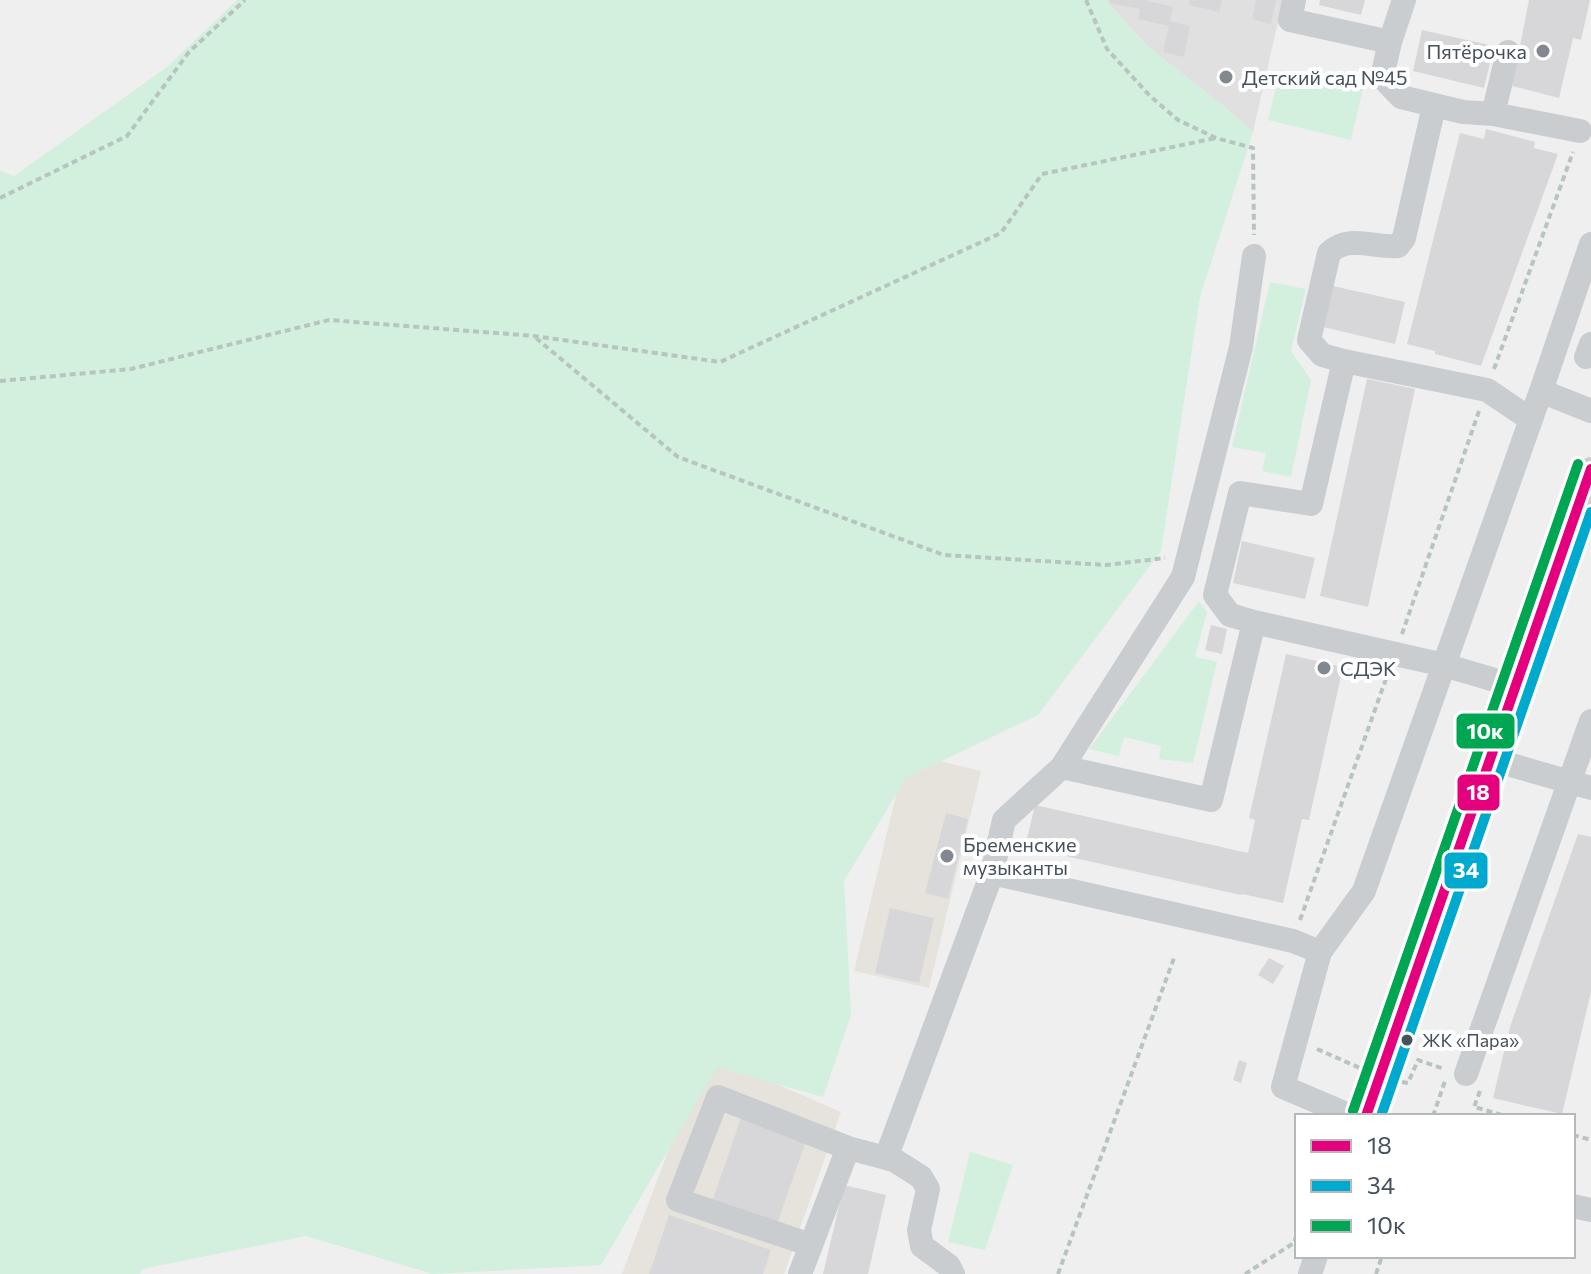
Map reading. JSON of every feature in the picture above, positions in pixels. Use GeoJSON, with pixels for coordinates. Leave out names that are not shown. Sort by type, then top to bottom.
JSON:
{"type":"FeatureCollection","features":[{"type":"Feature","properties":{"kind":"street"},"geometry":{"type":"LineString","coordinates":[[1294,0],[1290,20],[1390,42]]}},
{"type":"Feature","properties":{"kind":"street"},"geometry":{"type":"LineString","coordinates":[[1404,0],[1382,77],[1401,97],[1463,112],[1493,114],[1580,131]]}},
{"type":"Feature","properties":{"kind":"street"},"geometry":{"type":"LineString","coordinates":[[1493,114],[1508,52]]}},
{"type":"Feature","properties":{"kind":"street"},"geometry":{"type":"LineString","coordinates":[[1434,106],[1404,238],[1398,246],[1387,247],[1348,242],[1337,245],[1329,253],[1309,340],[1322,355],[1487,390],[1530,419]]}},
{"type":"Feature","properties":{"kind":"street"},"geometry":{"type":"LineString","coordinates":[[1346,1114],[1283,1087],[1320,952],[1364,891],[1591,244]]}},
{"type":"Feature","properties":{"kind":"street"},"geometry":{"type":"LineString","coordinates":[[886,1158],[992,873],[1004,820],[1062,767],[1183,577],[1241,347],[1254,256]]}},
{"type":"Feature","properties":{"kind":"street"},"geometry":{"type":"LineString","coordinates":[[1344,361],[1311,504],[1240,493],[1215,595],[1230,615],[1444,665],[1515,686]]}},
{"type":"Feature","properties":{"kind":"street"},"geometry":{"type":"LineString","coordinates":[[1541,391],[1591,411]]}},
{"type":"Feature","properties":{"kind":"street"},"geometry":{"type":"LineString","coordinates":[[1367,1114],[1591,469]]}},
{"type":"Feature","properties":{"kind":"street"},"geometry":{"type":"LineString","coordinates":[[1062,767],[1211,800],[1254,622]]}},
{"type":"Feature","properties":{"kind":"street"},"geometry":{"type":"LineString","coordinates":[[1466,1074],[1580,785],[1591,721]]}},
{"type":"Feature","properties":{"kind":"street"},"geometry":{"type":"LineString","coordinates":[[1490,759],[1580,785]]}},
{"type":"Feature","properties":{"kind":"street"},"geometry":{"type":"LineString","coordinates":[[992,873],[1293,941],[1320,952]]}},
{"type":"Feature","properties":{"kind":"street"},"geometry":{"type":"LineString","coordinates":[[811,1245],[678,1200],[718,1097],[848,1148],[894,1160],[921,1177],[928,1189],[919,1230],[922,1246],[949,1266],[953,1274]]}},
{"type":"Feature","properties":{"kind":"street"},"geometry":{"type":"LineString","coordinates":[[800,1274],[848,1148]]}},
{"type":"Feature","properties":{"kind":"path"},"geometry":{"type":"LineString","coordinates":[[0,198],[127,136],[189,52],[245,0]]}},
{"type":"Feature","properties":{"kind":"path"},"geometry":{"type":"LineString","coordinates":[[1086,0],[1107,49],[1150,96],[1178,120],[1216,138],[1253,148],[1254,256]]}},
{"type":"Feature","properties":{"kind":"path"},"geometry":{"type":"LineString","coordinates":[[1293,941],[1580,131]]}},
{"type":"Feature","properties":{"kind":"path"},"geometry":{"type":"LineString","coordinates":[[0,381],[131,369],[329,320],[534,336],[720,362],[1001,233],[1042,174],[1216,138]]}},
{"type":"Feature","properties":{"kind":"path"},"geometry":{"type":"LineString","coordinates":[[534,336],[678,457],[944,555],[1106,565],[1188,555]]}},
{"type":"Feature","properties":{"kind":"path"},"geometry":{"type":"LineString","coordinates":[[1058,1274],[1174,958]]}},
{"type":"Feature","properties":{"kind":"path"},"geometry":{"type":"LineString","coordinates":[[1245,1274],[1295,1240]]}},
{"type":"Feature","properties":{"kind":"shaded area","name":"Детский сад №45"},"geometry":{"type":"Polygon","coordinates":[[[1107,0],[1283,0],[1253,132],[1147,46],[1107,0]]]}},
{"type":"Feature","properties":{"kind":"shaded area"},"geometry":{"type":"Polygon","coordinates":[[[906,753],[981,771],[929,988],[854,971],[906,753]]]}},
{"type":"Feature","properties":{"kind":"shaded area"},"geometry":{"type":"Polygon","coordinates":[[[705,1053],[841,1112],[784,1274],[622,1274],[705,1053]]]}},
{"type":"Feature","properties":{"kind":"green space"},"geometry":{"type":"Polygon","coordinates":[[[237,0],[1107,0],[1147,46],[1253,132],[1200,297],[1161,551],[1038,715],[906,778],[844,881],[851,1015],[823,1097],[717,1067],[601,1265],[433,1274],[306,1236],[142,1269],[140,1274],[0,1274],[0,170],[14,176],[167,67],[237,0]]]}},
{"type":"Feature","properties":{"kind":"green space"},"geometry":{"type":"Polygon","coordinates":[[[1280,70],[1363,89],[1351,140],[1268,120],[1280,70]]]}},
{"type":"Feature","properties":{"kind":"green space"},"geometry":{"type":"Polygon","coordinates":[[[1270,282],[1306,289],[1291,351],[1311,380],[1291,477],[1262,471],[1266,453],[1232,447],[1270,282]]]}},
{"type":"Feature","properties":{"kind":"green space"},"geometry":{"type":"Polygon","coordinates":[[[1199,601],[1207,612],[1195,657],[1217,662],[1193,763],[1159,759],[1161,746],[1124,737],[1119,756],[1089,749],[1199,601]]]}},
{"type":"Feature","properties":{"kind":"green space"},"geometry":{"type":"Polygon","coordinates":[[[970,1152],[1013,1165],[985,1250],[948,1242],[970,1152]]]}},
{"type":"Feature","properties":{"kind":"building"},"geometry":{"type":"Polygon","coordinates":[[[1110,0],[1144,0],[1173,7],[1170,21],[1190,26],[1184,57],[1163,52],[1169,26],[1138,19],[1140,9],[1109,3],[1110,0]]]}},
{"type":"Feature","properties":{"kind":"building"},"geometry":{"type":"Polygon","coordinates":[[[1190,0],[1222,0],[1219,12],[1188,5],[1190,0]]]}},
{"type":"Feature","properties":{"kind":"building"},"geometry":{"type":"Polygon","coordinates":[[[1256,0],[1276,0],[1271,24],[1252,19],[1256,0]]]}},
{"type":"Feature","properties":{"kind":"building"},"geometry":{"type":"Polygon","coordinates":[[[1320,0],[1365,0],[1361,15],[1319,5],[1320,0]]]}},
{"type":"Feature","properties":{"kind":"building"},"geometry":{"type":"Polygon","coordinates":[[[1529,0],[1590,0],[1581,40],[1573,38],[1559,98],[1512,86],[1529,0]]]}},
{"type":"Feature","properties":{"kind":"building"},"geometry":{"type":"Polygon","coordinates":[[[1422,30],[1494,46],[1484,88],[1413,71],[1422,30]]]}},
{"type":"Feature","properties":{"kind":"building"},"geometry":{"type":"Polygon","coordinates":[[[1486,129],[1535,142],[1534,148],[1558,154],[1481,366],[1407,344],[1460,133],[1484,139],[1486,129]]]}},
{"type":"Feature","properties":{"kind":"building"},"geometry":{"type":"Polygon","coordinates":[[[1333,286],[1405,302],[1395,344],[1323,327],[1333,286]]]}},
{"type":"Feature","properties":{"kind":"building"},"geometry":{"type":"Polygon","coordinates":[[[1367,379],[1415,389],[1368,607],[1320,596],[1367,379]]]}},
{"type":"Feature","properties":{"kind":"building"},"geometry":{"type":"Polygon","coordinates":[[[1242,541],[1315,558],[1305,599],[1233,583],[1242,541]]]}},
{"type":"Feature","properties":{"kind":"building"},"geometry":{"type":"Polygon","coordinates":[[[1211,625],[1227,629],[1222,654],[1205,650],[1211,625]]]}},
{"type":"Feature","properties":{"kind":"building"},"geometry":{"type":"Polygon","coordinates":[[[1286,654],[1343,667],[1309,820],[1302,819],[1283,903],[1025,847],[1035,805],[1248,853],[1255,820],[1249,818],[1286,654]]]}},
{"type":"Feature","properties":{"kind":"building","name":"Бременские музыканты"},"geometry":{"type":"Polygon","coordinates":[[[946,813],[968,819],[948,899],[925,893],[946,813]]]}},
{"type":"Feature","properties":{"kind":"building"},"geometry":{"type":"Polygon","coordinates":[[[1578,834],[1591,837],[1591,992],[1562,1114],[1493,1098],[1510,1027],[1578,834]]]}},
{"type":"Feature","properties":{"kind":"building"},"geometry":{"type":"Polygon","coordinates":[[[890,908],[934,918],[919,983],[875,973],[890,908]]]}},
{"type":"Feature","properties":{"kind":"building"},"geometry":{"type":"Polygon","coordinates":[[[1269,958],[1284,966],[1273,984],[1258,975],[1269,958]]]}},
{"type":"Feature","properties":{"kind":"building"},"geometry":{"type":"Polygon","coordinates":[[[1239,1060],[1247,1063],[1241,1083],[1233,1080],[1239,1060]]]}},
{"type":"Feature","properties":{"kind":"building"},"geometry":{"type":"Polygon","coordinates":[[[741,1118],[806,1141],[777,1224],[712,1202],[741,1118]]]}},
{"type":"Feature","properties":{"kind":"building"},"geometry":{"type":"Polygon","coordinates":[[[844,1185],[886,1195],[868,1274],[823,1274],[844,1185]]]}},
{"type":"Feature","properties":{"kind":"building"},"geometry":{"type":"Polygon","coordinates":[[[669,1215],[771,1250],[763,1274],[649,1274],[669,1215]]]}},
{"type":"Feature","properties":{"kind":"transit line","name":"10к"},"geometry":{"type":"LineString","coordinates":[[1353,1111],[1578,464]]}},
{"type":"Feature","properties":{"kind":"transit line","name":"18"},"geometry":{"type":"LineString","coordinates":[[1367,1114],[1591,469]]}},
{"type":"Feature","properties":{"kind":"transit line","name":"34"},"geometry":{"type":"LineString","coordinates":[[1382,1114],[1591,512]]}},
{"type":"Feature","properties":{"kind":"place","name":"Пятёрочка"},"geometry":{"type":"Point","coordinates":[1543,51]}},
{"type":"Feature","properties":{"kind":"place","name":"Детский сад №45"},"geometry":{"type":"Point","coordinates":[1226,77]}},
{"type":"Feature","properties":{"kind":"place","name":"СДЭК"},"geometry":{"type":"Point","coordinates":[1324,668]}},
{"type":"Feature","properties":{"kind":"place","name":"Бременские музыканты"},"geometry":{"type":"Point","coordinates":[947,856]}},
{"type":"Feature","properties":{"kind":"place","name":"ЖК «Пара»"},"geometry":{"type":"Point","coordinates":[1407,1040]}}]}
